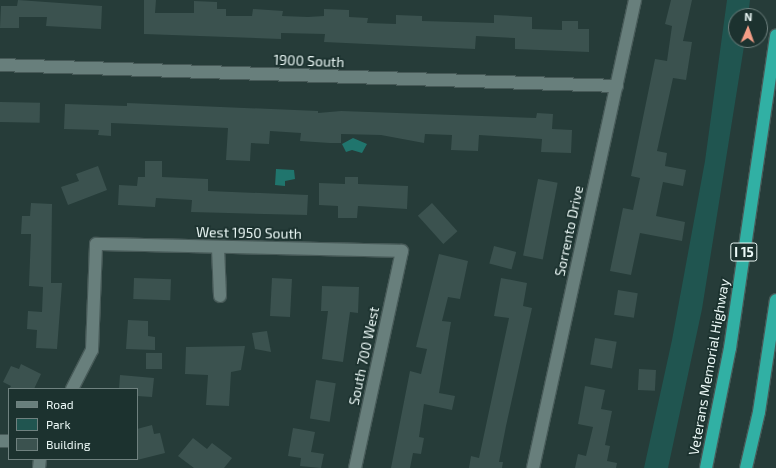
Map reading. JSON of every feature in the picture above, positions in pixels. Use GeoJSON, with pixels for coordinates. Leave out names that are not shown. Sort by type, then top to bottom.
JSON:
{"type":"FeatureCollection","features":[{"type":"Feature","properties":{"kind":"highway","name":"Veterans Memorial Highway"},"geometry":{"type":"LineString","coordinates":[[706,468],[730,348],[776,35]]}},
{"type":"Feature","properties":{"kind":"highway"},"geometry":{"type":"LineString","coordinates":[[746,468],[759,412],[776,300]]}},
{"type":"Feature","properties":{"kind":"street","name":"Sorrento Drive"},"geometry":{"type":"LineString","coordinates":[[533,468],[635,0]]}},
{"type":"Feature","properties":{"kind":"street","name":"1900 South"},"geometry":{"type":"LineString","coordinates":[[0,65],[617,86]]}},
{"type":"Feature","properties":{"kind":"street","name":"West 1950 South"},"geometry":{"type":"LineString","coordinates":[[73,388],[92,350],[96,244],[218,248],[402,251]]}},
{"type":"Feature","properties":{"kind":"street"},"geometry":{"type":"LineString","coordinates":[[218,248],[220,296]]}},
{"type":"Feature","properties":{"kind":"street","name":"South 700 West"},"geometry":{"type":"LineString","coordinates":[[355,468],[402,251]]}},
{"type":"Feature","properties":{"kind":"green space"},"geometry":{"type":"Polygon","coordinates":[[[727,0],[750,0],[749,8],[728,8],[728,48],[744,48],[702,309],[668,468],[644,468],[672,340],[705,161],[727,0]]]}},
{"type":"Feature","properties":{"kind":"shaded area"},"geometry":{"type":"Polygon","coordinates":[[[353,138],[367,144],[362,153],[352,150],[346,152],[342,144],[353,138]]]}},
{"type":"Feature","properties":{"kind":"shaded area"},"geometry":{"type":"Polygon","coordinates":[[[276,169],[294,170],[295,179],[285,181],[285,186],[275,185],[276,169]]]}},
{"type":"Feature","properties":{"kind":"building"},"geometry":{"type":"Polygon","coordinates":[[[18,0],[102,6],[101,29],[46,26],[47,17],[19,17],[19,28],[0,28],[1,6],[17,6],[18,0]]]}},
{"type":"Feature","properties":{"kind":"building"},"geometry":{"type":"Polygon","coordinates":[[[144,0],[156,0],[155,13],[194,13],[194,1],[217,2],[217,9],[226,9],[226,16],[252,16],[253,9],[283,11],[282,16],[308,17],[324,16],[324,9],[349,10],[349,17],[368,18],[367,23],[396,24],[396,15],[422,16],[422,21],[494,23],[494,15],[532,17],[532,29],[562,30],[562,21],[578,21],[578,29],[589,29],[589,52],[515,49],[515,38],[476,36],[475,49],[324,42],[325,34],[281,33],[281,39],[144,34],[144,0]]]}},
{"type":"Feature","properties":{"kind":"building"},"geometry":{"type":"Polygon","coordinates":[[[671,0],[692,0],[683,41],[692,42],[686,80],[673,78],[657,151],[667,153],[665,166],[686,170],[683,186],[663,182],[656,216],[685,222],[682,241],[640,233],[631,275],[610,271],[623,208],[633,210],[640,178],[631,176],[655,59],[667,61],[672,26],[665,24],[671,0]]]}},
{"type":"Feature","properties":{"kind":"building"},"geometry":{"type":"Polygon","coordinates":[[[0,102],[40,103],[40,123],[0,122],[0,102]]]}},
{"type":"Feature","properties":{"kind":"building"},"geometry":{"type":"Polygon","coordinates":[[[127,103],[318,111],[318,113],[341,111],[536,118],[537,113],[553,114],[552,129],[572,130],[571,153],[541,152],[542,139],[479,135],[478,151],[451,150],[452,135],[425,134],[424,143],[381,135],[341,134],[341,143],[330,143],[300,141],[301,133],[270,131],[269,144],[251,143],[250,161],[226,160],[228,128],[111,123],[111,136],[98,135],[99,130],[64,129],[65,104],[127,106],[127,103]]]}},
{"type":"Feature","properties":{"kind":"building"},"geometry":{"type":"Polygon","coordinates":[[[145,161],[162,161],[162,177],[208,179],[208,191],[308,195],[307,215],[191,212],[192,200],[156,198],[155,207],[118,205],[119,185],[137,186],[138,177],[145,177],[145,161]]]}},
{"type":"Feature","properties":{"kind":"building"},"geometry":{"type":"Polygon","coordinates":[[[98,166],[107,190],[68,205],[61,187],[79,181],[76,174],[98,166]]]}},
{"type":"Feature","properties":{"kind":"building"},"geometry":{"type":"Polygon","coordinates":[[[345,177],[358,177],[358,184],[408,186],[407,209],[358,206],[357,218],[338,218],[338,206],[319,205],[319,183],[345,184],[345,177]]]}},
{"type":"Feature","properties":{"kind":"building"},"geometry":{"type":"Polygon","coordinates":[[[538,179],[558,183],[543,259],[523,256],[538,179]]]}},
{"type":"Feature","properties":{"kind":"building"},"geometry":{"type":"Polygon","coordinates":[[[31,203],[52,204],[51,283],[62,283],[57,349],[36,348],[37,330],[27,329],[28,311],[42,312],[43,287],[29,286],[31,234],[21,234],[22,216],[30,216],[31,203]]]}},
{"type":"Feature","properties":{"kind":"building"},"geometry":{"type":"Polygon","coordinates":[[[432,203],[457,231],[443,244],[418,216],[432,203]]]}},
{"type":"Feature","properties":{"kind":"building"},"geometry":{"type":"Polygon","coordinates":[[[494,246],[516,252],[512,269],[489,263],[494,246]]]}},
{"type":"Feature","properties":{"kind":"building"},"geometry":{"type":"Polygon","coordinates":[[[439,254],[468,261],[460,299],[448,297],[442,321],[451,322],[439,393],[455,396],[452,410],[424,404],[419,437],[424,438],[421,454],[413,453],[410,468],[391,468],[410,371],[421,374],[427,349],[416,347],[439,254]]]}},
{"type":"Feature","properties":{"kind":"building"},"geometry":{"type":"Polygon","coordinates":[[[134,278],[171,279],[170,300],[133,299],[134,278]]]}},
{"type":"Feature","properties":{"kind":"building"},"geometry":{"type":"Polygon","coordinates":[[[272,278],[292,279],[290,317],[270,316],[272,278]]]}},
{"type":"Feature","properties":{"kind":"building"},"geometry":{"type":"Polygon","coordinates":[[[501,278],[527,283],[523,306],[532,308],[499,462],[503,462],[502,468],[469,468],[471,456],[479,458],[509,318],[494,316],[501,278]]]}},
{"type":"Feature","properties":{"kind":"building"},"geometry":{"type":"Polygon","coordinates":[[[322,286],[359,287],[358,313],[350,312],[343,362],[322,359],[328,311],[321,311],[322,286]]]}},
{"type":"Feature","properties":{"kind":"building"},"geometry":{"type":"Polygon","coordinates":[[[618,290],[638,293],[634,318],[614,315],[618,290]]]}},
{"type":"Feature","properties":{"kind":"building"},"geometry":{"type":"Polygon","coordinates":[[[128,320],[148,321],[148,336],[155,337],[155,350],[126,349],[128,320]]]}},
{"type":"Feature","properties":{"kind":"building"},"geometry":{"type":"Polygon","coordinates":[[[267,331],[271,352],[255,349],[252,333],[267,331]]]}},
{"type":"Feature","properties":{"kind":"building"},"geometry":{"type":"Polygon","coordinates":[[[595,338],[617,342],[612,368],[590,365],[595,338]]]}},
{"type":"Feature","properties":{"kind":"building"},"geometry":{"type":"Polygon","coordinates":[[[245,346],[241,370],[231,372],[229,406],[206,405],[208,375],[185,374],[186,347],[245,346]]]}},
{"type":"Feature","properties":{"kind":"building"},"geometry":{"type":"Polygon","coordinates":[[[146,353],[162,353],[162,369],[146,369],[146,353]]]}},
{"type":"Feature","properties":{"kind":"building"},"geometry":{"type":"Polygon","coordinates":[[[21,364],[41,374],[34,388],[10,388],[11,386],[3,382],[11,366],[19,369],[21,364]]]}},
{"type":"Feature","properties":{"kind":"building"},"geometry":{"type":"Polygon","coordinates":[[[639,369],[656,370],[655,391],[638,390],[639,369]]]}},
{"type":"Feature","properties":{"kind":"building"},"geometry":{"type":"Polygon","coordinates":[[[120,375],[154,378],[152,397],[138,396],[138,388],[119,388],[120,375]]]}},
{"type":"Feature","properties":{"kind":"building"},"geometry":{"type":"Polygon","coordinates":[[[316,380],[336,383],[330,422],[310,419],[316,380]]]}},
{"type":"Feature","properties":{"kind":"building"},"geometry":{"type":"Polygon","coordinates":[[[585,386],[605,390],[601,409],[612,411],[605,445],[610,446],[607,461],[617,463],[616,468],[575,468],[578,454],[586,456],[593,427],[578,424],[585,386]]]}},
{"type":"Feature","properties":{"kind":"building"},"geometry":{"type":"Polygon","coordinates":[[[152,425],[154,434],[160,433],[165,453],[138,460],[138,429],[152,425]]]}},
{"type":"Feature","properties":{"kind":"building"},"geometry":{"type":"Polygon","coordinates":[[[293,428],[315,432],[311,452],[324,454],[321,468],[300,466],[301,458],[288,456],[293,428]]]}},
{"type":"Feature","properties":{"kind":"building"},"geometry":{"type":"Polygon","coordinates":[[[193,438],[207,449],[212,443],[232,458],[224,468],[194,468],[178,456],[193,438]]]}}]}
